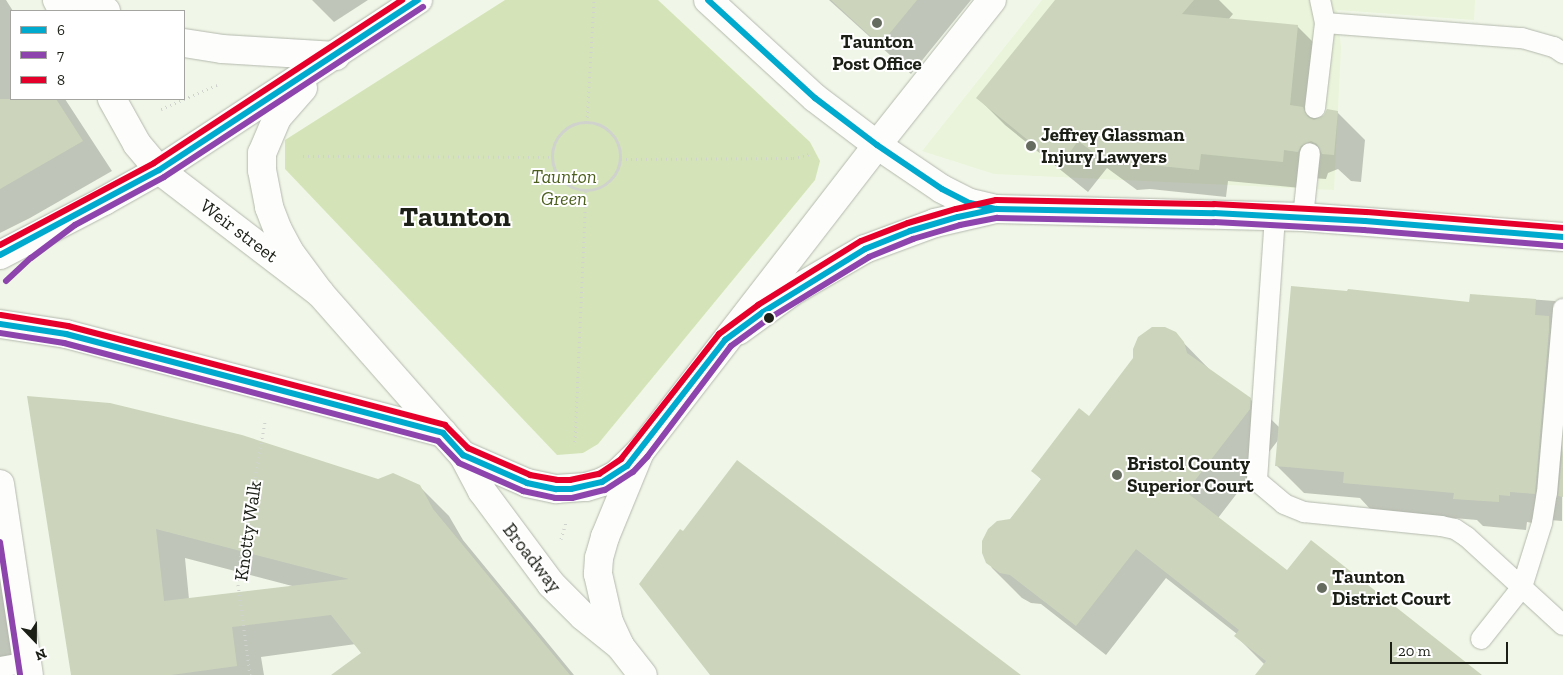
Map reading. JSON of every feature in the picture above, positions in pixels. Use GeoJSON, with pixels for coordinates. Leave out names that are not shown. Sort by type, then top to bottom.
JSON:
{"type":"FeatureCollection","features":[{"type":"Feature","properties":{"kind":"main road"},"geometry":{"type":"LineString","coordinates":[[87,0],[104,10]]}},
{"type":"Feature","properties":{"kind":"main road"},"geometry":{"type":"LineString","coordinates":[[0,254],[159,170],[336,56],[418,0]]}},
{"type":"Feature","properties":{"kind":"main road"},"geometry":{"type":"LineString","coordinates":[[708,0],[815,98],[877,145],[942,189],[970,202],[996,209],[1303,217],[1563,238]]}},
{"type":"Feature","properties":{"kind":"main road"},"geometry":{"type":"LineString","coordinates":[[336,56],[308,82],[277,118],[262,153],[264,188],[278,230],[289,251],[320,293],[463,454],[527,483],[556,489],[586,487],[616,475],[640,452],[725,340],[992,0]]}},
{"type":"Feature","properties":{"kind":"main road"},"geometry":{"type":"LineString","coordinates":[[185,43],[222,49],[336,56]]}},
{"type":"Feature","properties":{"kind":"main road"},"geometry":{"type":"LineString","coordinates":[[113,100],[137,144],[159,170]]}},
{"type":"Feature","properties":{"kind":"main road","name":"Weir street"},"geometry":{"type":"LineString","coordinates":[[159,170],[320,293]]}},
{"type":"Feature","properties":{"kind":"main road"},"geometry":{"type":"LineString","coordinates":[[725,340],[793,292],[865,249],[934,223],[996,209]]}},
{"type":"Feature","properties":{"kind":"main road"},"geometry":{"type":"LineString","coordinates":[[0,275],[25,251],[70,218]]}},
{"type":"Feature","properties":{"kind":"main road"},"geometry":{"type":"LineString","coordinates":[[0,324],[66,334],[444,433]]}},
{"type":"Feature","properties":{"kind":"main road","name":"Broadway"},"geometry":{"type":"LineString","coordinates":[[620,646],[604,608],[598,574],[599,558],[615,509],[640,452]]}},
{"type":"Feature","properties":{"kind":"main road","name":"Broadway"},"geometry":{"type":"LineString","coordinates":[[463,454],[482,491],[551,584],[583,616],[620,646],[643,675]]}},
{"type":"Feature","properties":{"kind":"main road"},"geometry":{"type":"LineString","coordinates":[[0,484],[28,669]]}},
{"type":"Feature","properties":{"kind":"lane"},"geometry":{"type":"LineString","coordinates":[[1315,108],[1325,24],[1320,0]]}},
{"type":"Feature","properties":{"kind":"lane"},"geometry":{"type":"LineString","coordinates":[[1325,24],[1522,38],[1554,47],[1563,53]]}},
{"type":"Feature","properties":{"kind":"lane"},"geometry":{"type":"LineString","coordinates":[[1303,217],[1310,153]]}},
{"type":"Feature","properties":{"kind":"lane"},"geometry":{"type":"LineString","coordinates":[[1275,216],[1257,481],[1284,504],[1304,512],[1455,529],[1467,537],[1563,624]]}},
{"type":"Feature","properties":{"kind":"lane"},"geometry":{"type":"LineString","coordinates":[[1481,639],[1522,587],[1545,508],[1563,309]]}},
{"type":"Feature","properties":{"kind":"lane"},"geometry":{"type":"LineString","coordinates":[[0,666],[28,669]]}},
{"type":"Feature","properties":{"kind":"path"},"geometry":{"type":"LineString","coordinates":[[588,122],[594,0]]}},
{"type":"Feature","properties":{"kind":"path"},"geometry":{"type":"LineString","coordinates":[[185,99],[222,83]]}},
{"type":"Feature","properties":{"kind":"path"},"geometry":{"type":"LineString","coordinates":[[161,109],[182,100]]}},
{"type":"Feature","properties":{"kind":"path"},"geometry":{"type":"LineString","coordinates":[[588,122],[608,129],[620,148],[621,159],[613,178],[601,187],[586,191],[575,189],[558,177],[553,168],[552,157],[553,146],[558,136],[566,128],[576,123],[588,122]]}},
{"type":"Feature","properties":{"kind":"path"},"geometry":{"type":"LineString","coordinates":[[621,159],[793,158],[811,154]]}},
{"type":"Feature","properties":{"kind":"path"},"geometry":{"type":"LineString","coordinates":[[303,156],[552,157]]}},
{"type":"Feature","properties":{"kind":"path"},"geometry":{"type":"LineString","coordinates":[[575,442],[586,191]]}},
{"type":"Feature","properties":{"kind":"path","name":"Knotty Walk"},"geometry":{"type":"LineString","coordinates":[[250,675],[237,576],[273,388]]}},
{"type":"Feature","properties":{"kind":"shaded area"},"geometry":{"type":"Polygon","coordinates":[[[1042,0],[1475,0],[1474,20],[1337,10],[1341,47],[1334,190],[994,174],[922,151],[1042,0]]]}},
{"type":"Feature","properties":{"kind":"green space","name":"Taunton Green"},"geometry":{"type":"Polygon","coordinates":[[[505,0],[658,0],[810,142],[820,161],[815,180],[598,444],[583,453],[557,455],[285,169],[285,140],[505,0]]]}},
{"type":"Feature","properties":{"kind":"building","name":"Taunton Post Office"},"geometry":{"type":"Polygon","coordinates":[[[831,0],[917,0],[880,45],[831,0]]]}},
{"type":"Feature","properties":{"kind":"building"},"geometry":{"type":"Polygon","coordinates":[[[1055,0],[1194,0],[1182,14],[1298,25],[1290,105],[1303,107],[1308,117],[1314,120],[1324,115],[1327,109],[1338,111],[1334,155],[1322,154],[1317,144],[1311,141],[1301,146],[1298,152],[1284,150],[1283,162],[1201,154],[1199,170],[1122,162],[1108,163],[1078,141],[1060,166],[976,98],[1055,0]]]}},
{"type":"Feature","properties":{"kind":"building"},"geometry":{"type":"Polygon","coordinates":[[[0,99],[57,100],[83,141],[0,189],[0,99]]]}},
{"type":"Feature","properties":{"kind":"building"},"geometry":{"type":"Polygon","coordinates":[[[1291,286],[1347,291],[1348,289],[1469,302],[1470,294],[1536,299],[1535,315],[1549,316],[1549,330],[1535,494],[1510,492],[1510,496],[1499,495],[1499,502],[1453,499],[1454,493],[1343,483],[1344,472],[1275,466],[1291,286]]]}},
{"type":"Feature","properties":{"kind":"building","name":"Bristol County Superior Court"},"geometry":{"type":"Polygon","coordinates":[[[1152,327],[1165,327],[1176,332],[1184,342],[1187,353],[1251,398],[1250,409],[1186,492],[1287,570],[1311,540],[1482,675],[1255,675],[1266,661],[1234,636],[1239,630],[1136,549],[1076,626],[1010,575],[1000,573],[986,563],[982,553],[982,541],[988,529],[997,521],[1010,519],[1041,479],[1031,471],[1079,408],[1089,416],[1133,358],[1133,349],[1138,337],[1152,327]]]}},
{"type":"Feature","properties":{"kind":"building"},"geometry":{"type":"Polygon","coordinates":[[[27,396],[110,403],[242,435],[378,479],[393,473],[420,485],[433,509],[570,675],[331,675],[361,653],[331,615],[232,627],[237,666],[171,675],[71,675],[27,396]],[[156,529],[164,601],[349,579],[156,529]]]}},
{"type":"Feature","properties":{"kind":"building"},"geometry":{"type":"Polygon","coordinates":[[[1563,446],[1563,497],[1558,496],[1563,446]]]}},
{"type":"Feature","properties":{"kind":"building"},"geometry":{"type":"Polygon","coordinates":[[[737,460],[1021,675],[710,675],[639,584],[680,529],[683,531],[737,460]]]}},
{"type":"Feature","properties":{"kind":"transit line","name":"8"},"geometry":{"type":"LineString","coordinates":[[0,245],[154,163],[402,0]]}},
{"type":"Feature","properties":{"kind":"transit line","name":"6"},"geometry":{"type":"LineString","coordinates":[[0,255],[159,170],[418,0]]}},
{"type":"Feature","properties":{"kind":"transit line","name":"6"},"geometry":{"type":"LineString","coordinates":[[708,0],[815,98],[877,145],[942,189],[970,203],[996,209]]}},
{"type":"Feature","properties":{"kind":"transit line","name":"7"},"geometry":{"type":"LineString","coordinates":[[6,281],[31,258],[75,225],[164,177],[423,7]]}},
{"type":"Feature","properties":{"kind":"transit line","name":"8"},"geometry":{"type":"LineString","coordinates":[[1,315],[68,326],[445,425],[468,448],[530,475],[557,480],[570,480],[599,474],[621,459],[719,334],[758,305],[861,241],[908,223],[956,209],[996,200],[1214,204],[1366,212],[1563,228]]}},
{"type":"Feature","properties":{"kind":"transit line","name":"6"},"geometry":{"type":"LineString","coordinates":[[0,324],[66,334],[443,433],[463,455],[527,483],[556,489],[571,489],[602,482],[627,466],[725,340],[763,312],[865,249],[910,231],[958,217],[996,209],[1214,213],[1365,221],[1563,237]]}},
{"type":"Feature","properties":{"kind":"transit line","name":"7"},"geometry":{"type":"LineString","coordinates":[[0,333],[64,343],[438,441],[459,463],[523,491],[555,498],[572,498],[605,490],[633,472],[647,457],[731,346],[768,319],[869,257],[913,239],[960,225],[997,218],[1214,222],[1364,230],[1562,246]]}},
{"type":"Feature","properties":{"kind":"transit line","name":"7"},"geometry":{"type":"LineString","coordinates":[[0,542],[20,675]]}},
{"type":"Feature","properties":{"kind":"place","name":"Taunton Post Office"},"geometry":{"type":"Point","coordinates":[877,23]}},
{"type":"Feature","properties":{"kind":"place","name":"Jeffrey Glassman Injury Lawyers"},"geometry":{"type":"Point","coordinates":[1031,146]}},
{"type":"Feature","properties":{"kind":"place","name":"Bristol County Superior Court"},"geometry":{"type":"Point","coordinates":[1117,475]}},
{"type":"Feature","properties":{"kind":"place","name":"Taunton District Court"},"geometry":{"type":"Point","coordinates":[1322,588]}},
{"type":"Feature","properties":{"kind":"district","name":"Taunton"},"geometry":{"type":"Point","coordinates":[455,217]}}]}
